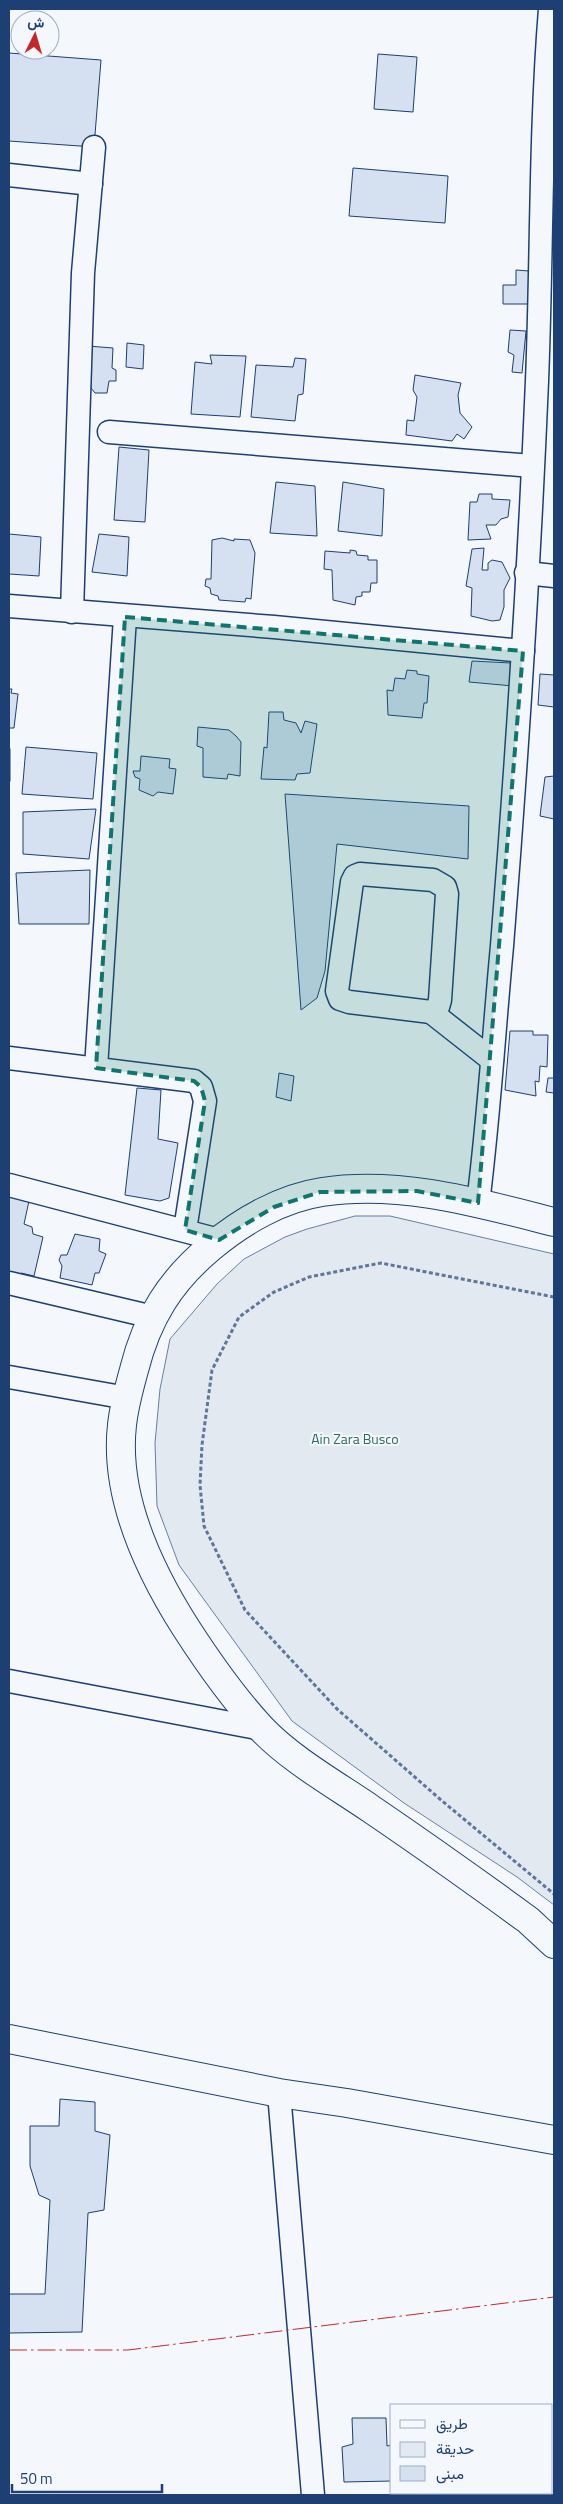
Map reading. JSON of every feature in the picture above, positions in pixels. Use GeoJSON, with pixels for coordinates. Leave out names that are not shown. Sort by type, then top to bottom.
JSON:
{"type":"FeatureCollection","features":[{"type":"Feature","properties":{"kind":"main road"},"geometry":{"type":"LineString","coordinates":[[554,1222],[478,1203],[417,1191],[367,1189],[320,1192],[274,1207],[235,1228],[219,1240],[192,1263],[170,1286],[140,1345],[122,1428],[123,1469],[130,1507],[146,1554],[187,1629],[262,1729],[310,1768],[528,1920],[554,1944]]}},
{"type":"Feature","properties":{"kind":"main road"},"geometry":{"type":"LineString","coordinates":[[9,2039],[279,2093],[347,2103],[554,2140]]}},
{"type":"Feature","properties":{"kind":"street"},"geometry":{"type":"LineString","coordinates":[[478,1203],[487,1131],[516,771],[538,328],[548,186],[550,9]]}},
{"type":"Feature","properties":{"kind":"street"},"geometry":{"type":"LineString","coordinates":[[72,612],[79,428],[80,337],[94,147]]}},
{"type":"Feature","properties":{"kind":"street"},"geometry":{"type":"LineString","coordinates":[[9,175],[91,184]]}},
{"type":"Feature","properties":{"kind":"street"},"geometry":{"type":"LineString","coordinates":[[109,432],[532,466]]}},
{"type":"Feature","properties":{"kind":"street"},"geometry":{"type":"LineString","coordinates":[[526,573],[554,576]]}},
{"type":"Feature","properties":{"kind":"street"},"geometry":{"type":"LineString","coordinates":[[9,606],[125,617],[274,627],[523,651]]}},
{"type":"Feature","properties":{"kind":"street"},"geometry":{"type":"LineString","coordinates":[[96,1068],[125,617]]}},
{"type":"Feature","properties":{"kind":"street"},"geometry":{"type":"LineString","coordinates":[[432,1012],[438,1007],[440,1000],[447,894],[445,887],[433,880],[368,874],[355,876],[337,991],[340,999],[349,1002],[432,1012],[492,1060]]}},
{"type":"Feature","properties":{"kind":"street"},"geometry":{"type":"LineString","coordinates":[[9,1058],[194,1081],[201,1087],[205,1100],[185,1230]]}},
{"type":"Feature","properties":{"kind":"street"},"geometry":{"type":"LineString","coordinates":[[9,1185],[219,1240]]}},
{"type":"Feature","properties":{"kind":"street"},"geometry":{"type":"LineString","coordinates":[[9,1282],[153,1317]]}},
{"type":"Feature","properties":{"kind":"street"},"geometry":{"type":"LineString","coordinates":[[9,1377],[127,1398]]}},
{"type":"Feature","properties":{"kind":"street"},"geometry":{"type":"LineString","coordinates":[[9,1681],[262,1729]]}},
{"type":"Feature","properties":{"kind":"street"},"geometry":{"type":"LineString","coordinates":[[279,2093],[313,2495]]}},
{"type":"Feature","properties":{"kind":"path"},"geometry":{"type":"LineString","coordinates":[[554,1297],[381,1263],[308,1277],[274,1292],[240,1317],[212,1370],[202,1445],[200,1485],[204,1526],[246,1610],[337,1709],[554,1894]]}},
{"type":"Feature","properties":{"kind":"highlighted area"},"geometry":{"type":"Polygon","coordinates":[[[125,617],[523,651],[478,1203],[417,1191],[320,1192],[274,1207],[219,1240],[185,1230],[205,1101],[201,1087],[194,1081],[96,1068],[125,617]]]}},
{"type":"Feature","properties":{"kind":"green space","name":"Ain Zara Busco"},"geometry":{"type":"Polygon","coordinates":[[[355,1216],[390,1216],[554,1254],[554,1905],[517,1877],[404,1803],[292,1721],[179,1565],[157,1506],[155,1443],[160,1389],[170,1339],[217,1284],[244,1259],[285,1237],[355,1216]]]}},
{"type":"Feature","properties":{"kind":"building"},"geometry":{"type":"Polygon","coordinates":[[[9,53],[10,60],[60,60],[60,57],[101,60],[94,147],[9,141],[9,53]]]}},
{"type":"Feature","properties":{"kind":"building"},"geometry":{"type":"Polygon","coordinates":[[[378,54],[417,57],[413,112],[374,109],[378,54]]]}},
{"type":"Feature","properties":{"kind":"building"},"geometry":{"type":"Polygon","coordinates":[[[353,168],[448,176],[445,223],[349,216],[353,168]]]}},
{"type":"Feature","properties":{"kind":"building"},"geometry":{"type":"Polygon","coordinates":[[[516,270],[529,271],[529,304],[503,304],[503,285],[516,285],[516,270]]]}},
{"type":"Feature","properties":{"kind":"building"},"geometry":{"type":"Polygon","coordinates":[[[510,330],[526,331],[522,373],[512,372],[514,355],[508,352],[510,330]]]}},
{"type":"Feature","properties":{"kind":"building"},"geometry":{"type":"Polygon","coordinates":[[[127,343],[144,345],[143,369],[126,367],[127,343]]]}},
{"type":"Feature","properties":{"kind":"building"},"geometry":{"type":"Polygon","coordinates":[[[88,346],[113,348],[112,368],[116,370],[116,381],[109,381],[107,393],[95,393],[91,388],[88,346]]]}},
{"type":"Feature","properties":{"kind":"building"},"geometry":{"type":"Polygon","coordinates":[[[210,355],[246,356],[240,417],[191,414],[195,362],[212,364],[210,355]]]}},
{"type":"Feature","properties":{"kind":"building"},"geometry":{"type":"Polygon","coordinates":[[[295,358],[306,359],[303,394],[298,395],[295,421],[251,417],[256,365],[293,367],[295,358]]]}},
{"type":"Feature","properties":{"kind":"building"},"geometry":{"type":"Polygon","coordinates":[[[415,375],[461,383],[458,395],[460,413],[472,427],[464,439],[457,434],[452,441],[406,435],[407,420],[414,421],[417,397],[413,390],[415,375]]]}},
{"type":"Feature","properties":{"kind":"building"},"geometry":{"type":"Polygon","coordinates":[[[119,447],[149,450],[145,522],[114,520],[119,447]]]}},
{"type":"Feature","properties":{"kind":"building"},"geometry":{"type":"Polygon","coordinates":[[[276,482],[315,486],[317,536],[270,533],[276,482]]]}},
{"type":"Feature","properties":{"kind":"building"},"geometry":{"type":"Polygon","coordinates":[[[343,482],[384,489],[382,536],[338,531],[343,482]]]}},
{"type":"Feature","properties":{"kind":"building"},"geometry":{"type":"Polygon","coordinates":[[[479,494],[492,494],[492,499],[510,500],[508,517],[501,519],[496,525],[486,525],[491,539],[468,540],[470,502],[477,502],[479,494]]]}},
{"type":"Feature","properties":{"kind":"building"},"geometry":{"type":"Polygon","coordinates":[[[9,534],[41,537],[39,576],[9,574],[9,534]]]}},
{"type":"Feature","properties":{"kind":"building"},"geometry":{"type":"Polygon","coordinates":[[[99,534],[129,537],[127,576],[92,572],[99,534]]]}},
{"type":"Feature","properties":{"kind":"building"},"geometry":{"type":"Polygon","coordinates":[[[222,538],[234,541],[234,539],[250,540],[255,553],[251,599],[246,598],[245,602],[219,600],[218,596],[211,594],[210,588],[205,586],[206,579],[211,579],[212,540],[222,538]]]}},
{"type":"Feature","properties":{"kind":"building"},"geometry":{"type":"Polygon","coordinates":[[[484,548],[482,570],[488,570],[488,563],[492,560],[502,562],[510,578],[504,590],[504,607],[500,620],[492,621],[471,616],[472,588],[466,586],[472,549],[484,548]]]}},
{"type":"Feature","properties":{"kind":"building"},"geometry":{"type":"Polygon","coordinates":[[[350,550],[356,551],[357,555],[368,556],[368,560],[377,560],[377,583],[371,583],[370,592],[362,592],[362,596],[356,597],[355,605],[333,600],[332,570],[324,569],[325,551],[350,553],[350,550]]]}},
{"type":"Feature","properties":{"kind":"building"},"geometry":{"type":"Polygon","coordinates":[[[472,661],[511,663],[513,686],[469,682],[472,661]]]}},
{"type":"Feature","properties":{"kind":"building"},"geometry":{"type":"Polygon","coordinates":[[[407,670],[417,671],[417,674],[429,676],[427,703],[424,703],[422,718],[388,715],[387,690],[393,691],[395,678],[405,679],[407,670]]]}},
{"type":"Feature","properties":{"kind":"building"},"geometry":{"type":"Polygon","coordinates":[[[540,674],[554,675],[554,707],[538,705],[540,674]]]}},
{"type":"Feature","properties":{"kind":"building"},"geometry":{"type":"Polygon","coordinates":[[[9,689],[12,689],[11,693],[18,694],[14,728],[9,728],[9,689]]]}},
{"type":"Feature","properties":{"kind":"building"},"geometry":{"type":"Polygon","coordinates":[[[269,712],[283,712],[284,720],[296,723],[301,733],[305,721],[317,724],[310,773],[297,774],[295,780],[261,779],[264,747],[267,748],[269,712]]]}},
{"type":"Feature","properties":{"kind":"building"},"geometry":{"type":"Polygon","coordinates":[[[198,727],[229,730],[236,736],[241,742],[240,776],[228,774],[227,779],[203,777],[203,748],[197,746],[198,727]]]}},
{"type":"Feature","properties":{"kind":"building"},"geometry":{"type":"Polygon","coordinates":[[[26,747],[97,753],[93,799],[22,794],[26,747]]]}},
{"type":"Feature","properties":{"kind":"building"},"geometry":{"type":"Polygon","coordinates":[[[10,749],[10,781],[9,781],[10,749]]]}},
{"type":"Feature","properties":{"kind":"building"},"geometry":{"type":"Polygon","coordinates":[[[141,756],[170,759],[169,768],[176,769],[173,794],[158,792],[153,796],[139,790],[140,779],[135,777],[133,771],[140,771],[141,756]]]}},
{"type":"Feature","properties":{"kind":"building"},"geometry":{"type":"Polygon","coordinates":[[[554,776],[554,819],[540,816],[545,777],[554,776]]]}},
{"type":"Feature","properties":{"kind":"building"},"geometry":{"type":"Polygon","coordinates":[[[285,794],[469,806],[468,859],[337,844],[325,971],[317,998],[301,1010],[285,794]]]}},
{"type":"Feature","properties":{"kind":"building"},"geometry":{"type":"Polygon","coordinates":[[[96,809],[89,859],[23,854],[23,812],[96,809]]]}},
{"type":"Feature","properties":{"kind":"building"},"geometry":{"type":"Polygon","coordinates":[[[90,870],[89,924],[19,924],[16,873],[90,870]]]}},
{"type":"Feature","properties":{"kind":"building"},"geometry":{"type":"Polygon","coordinates":[[[510,1031],[533,1031],[533,1035],[548,1035],[547,1067],[540,1066],[539,1082],[535,1081],[536,1096],[505,1090],[510,1031]]]}},
{"type":"Feature","properties":{"kind":"building"},"geometry":{"type":"Polygon","coordinates":[[[279,1073],[294,1076],[291,1101],[276,1097],[279,1073]]]}},
{"type":"Feature","properties":{"kind":"building"},"geometry":{"type":"Polygon","coordinates":[[[548,1078],[554,1078],[554,1093],[546,1092],[548,1078]]]}},
{"type":"Feature","properties":{"kind":"building"},"geometry":{"type":"Polygon","coordinates":[[[137,1088],[161,1090],[158,1139],[178,1143],[169,1198],[160,1201],[125,1195],[137,1088]]]}},
{"type":"Feature","properties":{"kind":"building"},"geometry":{"type":"Polygon","coordinates":[[[9,1195],[29,1201],[24,1224],[32,1227],[33,1234],[43,1237],[34,1276],[9,1272],[9,1195]]]}},
{"type":"Feature","properties":{"kind":"building"},"geometry":{"type":"Polygon","coordinates":[[[75,1234],[100,1239],[99,1251],[106,1254],[99,1273],[95,1273],[92,1285],[60,1278],[62,1266],[59,1260],[61,1255],[67,1255],[75,1234]]]}},
{"type":"Feature","properties":{"kind":"building"},"geometry":{"type":"Polygon","coordinates":[[[60,2099],[95,2102],[95,2131],[110,2135],[104,2210],[88,2213],[82,2332],[9,2333],[9,2294],[45,2294],[50,2200],[39,2195],[30,2166],[30,2126],[59,2126],[60,2099]]]}},
{"type":"Feature","properties":{"kind":"building"},"geometry":{"type":"Polygon","coordinates":[[[352,2418],[386,2418],[387,2446],[390,2445],[390,2481],[344,2482],[342,2447],[353,2444],[352,2418]]]}},
{"type":"Feature","properties":{"kind":"power"},"geometry":{"type":"LineString","coordinates":[[9,2350],[128,2350],[554,2297]]}}]}
